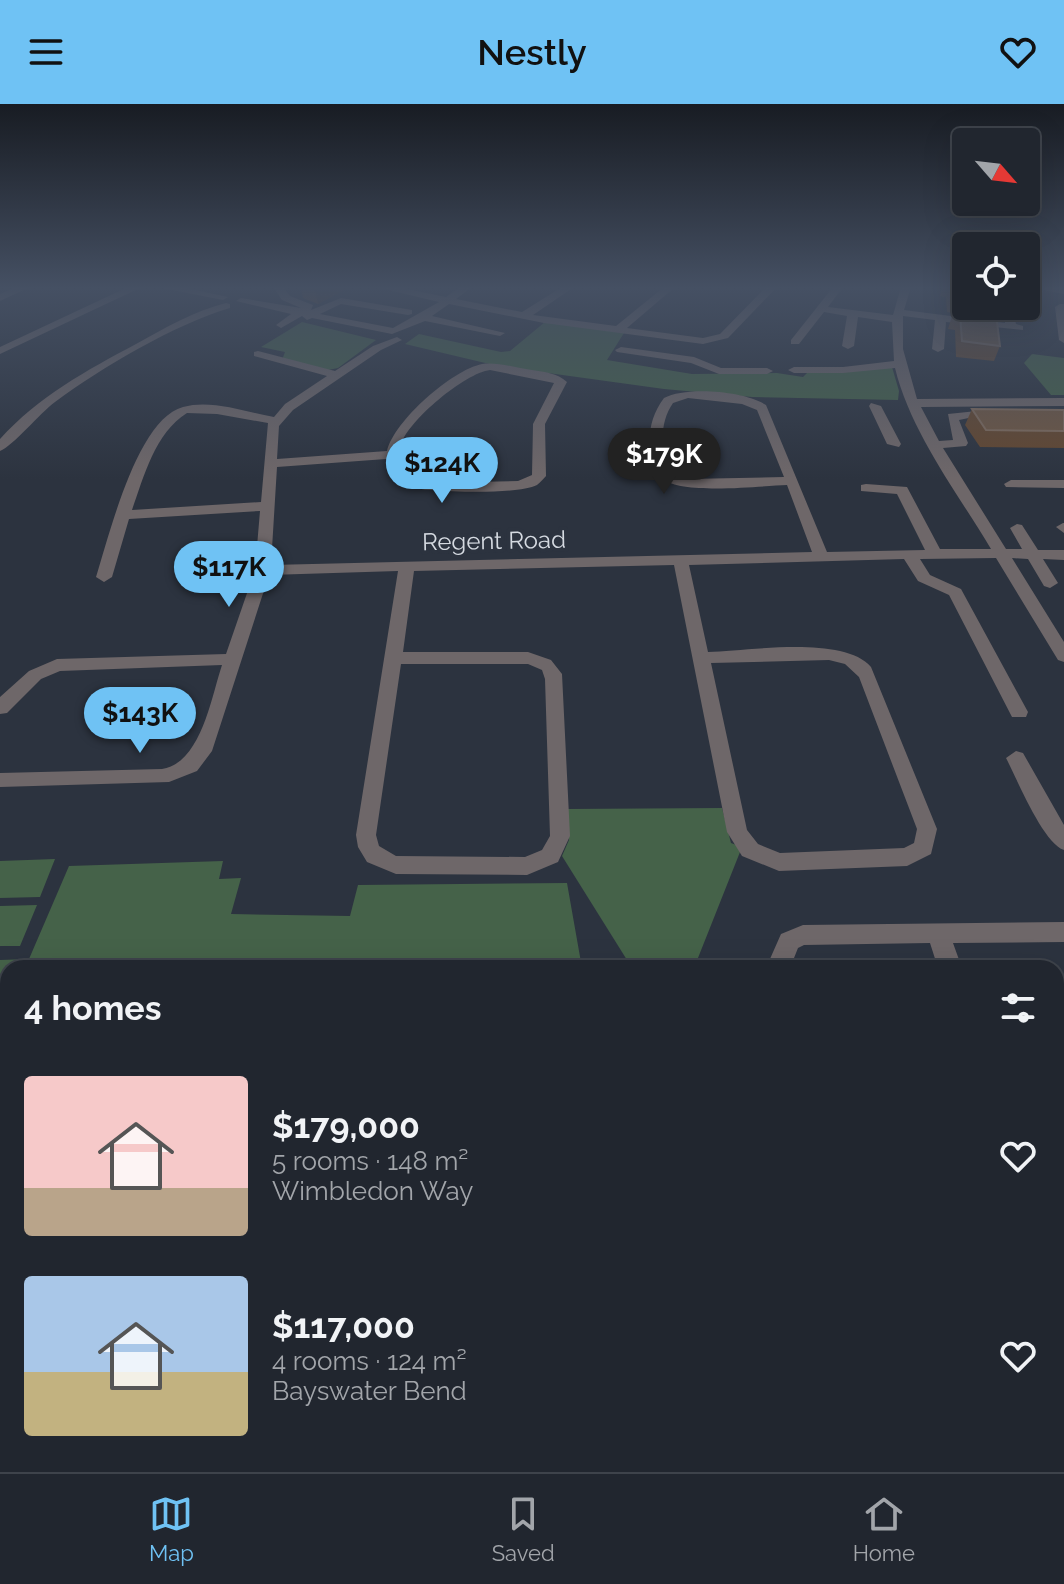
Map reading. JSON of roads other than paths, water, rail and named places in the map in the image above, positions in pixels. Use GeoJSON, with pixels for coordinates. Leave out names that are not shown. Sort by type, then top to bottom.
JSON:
{"type":"FeatureCollection","features":[{"type":"Feature","properties":{"kind":"street"},"geometry":{"type":"LineString","coordinates":[[0,447],[31,415],[65,388],[131,351]]}},
{"type":"Feature","properties":{"kind":"street"},"geometry":{"type":"LineString","coordinates":[[0,780],[162,776],[187,768],[202,751],[263,570],[271,432],[289,407],[371,351]]}},
{"type":"Feature","properties":{"kind":"street"},"geometry":{"type":"LineString","coordinates":[[625,351],[658,358],[694,360],[719,371],[767,371]]}},
{"type":"Feature","properties":{"kind":"street"},"geometry":{"type":"LineString","coordinates":[[658,358],[661,351]]}},
{"type":"Feature","properties":{"kind":"street"},"geometry":{"type":"LineString","coordinates":[[899,351],[900,364],[917,421],[935,445],[1064,656]]}},
{"type":"Feature","properties":{"kind":"street"},"geometry":{"type":"LineString","coordinates":[[258,354],[336,375]]}},
{"type":"Feature","properties":{"kind":"street"},"geometry":{"type":"LineString","coordinates":[[794,370],[900,364]]}},
{"type":"Feature","properties":{"kind":"street"},"geometry":{"type":"LineString","coordinates":[[494,367],[552,377],[561,382],[539,424],[539,473],[532,482],[518,485],[410,486],[398,478],[394,454],[406,422],[475,369],[494,367]]}},
{"type":"Feature","properties":{"kind":"street"},"geometry":{"type":"LineString","coordinates":[[792,481],[687,483],[671,479],[663,471],[655,431],[666,402],[677,396],[689,395],[751,401],[762,407],[792,481],[822,558]]}},
{"type":"Feature","properties":{"kind":"street"},"geometry":{"type":"LineString","coordinates":[[1002,402],[1013,416]]}},
{"type":"Feature","properties":{"kind":"street"},"geometry":{"type":"LineString","coordinates":[[913,403],[1063,403]]}},
{"type":"Feature","properties":{"kind":"street"},"geometry":{"type":"LineString","coordinates":[[875,406],[894,444]]}},
{"type":"Feature","properties":{"kind":"street"},"geometry":{"type":"LineString","coordinates":[[104,577],[148,447],[171,416],[196,409],[276,421]]}},
{"type":"Feature","properties":{"kind":"street"},"geometry":{"type":"LineString","coordinates":[[935,445],[955,446],[961,442],[952,420],[954,416],[1044,417]]}},
{"type":"Feature","properties":{"kind":"street"},"geometry":{"type":"LineString","coordinates":[[882,421],[897,421]]}},
{"type":"Feature","properties":{"kind":"street"},"geometry":{"type":"LineString","coordinates":[[269,464],[394,454]]}},
{"type":"Feature","properties":{"kind":"street"},"geometry":{"type":"LineString","coordinates":[[1011,484],[1064,484]]}},
{"type":"Feature","properties":{"kind":"street"},"geometry":{"type":"LineString","coordinates":[[866,488],[902,490],[935,555]]}},
{"type":"Feature","properties":{"kind":"street"},"geometry":{"type":"LineString","coordinates":[[125,515],[266,506]]}},
{"type":"Feature","properties":{"kind":"street"},"geometry":{"type":"LineString","coordinates":[[1017,528],[1050,583]]}},
{"type":"Feature","properties":{"kind":"street","name":"Regent Road"},"geometry":{"type":"LineString","coordinates":[[263,570],[935,555],[1064,555]]}},
{"type":"Feature","properties":{"kind":"street"},"geometry":{"type":"LineString","coordinates":[[910,556],[924,578],[955,592],[1019,712]]}},
{"type":"Feature","properties":{"kind":"street"},"geometry":{"type":"LineString","coordinates":[[681,562],[737,832],[750,850],[779,862],[907,857],[924,848],[927,829],[868,677],[859,665],[829,654],[701,658]]}},
{"type":"Feature","properties":{"kind":"street"},"geometry":{"type":"LineString","coordinates":[[393,658],[528,658],[541,661],[551,669],[554,679],[560,836],[550,856],[527,866],[396,865],[381,861],[370,850],[366,835],[393,658],[407,567]]}},
{"type":"Feature","properties":{"kind":"street"},"geometry":{"type":"LineString","coordinates":[[0,708],[35,675],[57,665],[233,659]]}},
{"type":"Feature","properties":{"kind":"street"},"geometry":{"type":"LineString","coordinates":[[1016,758],[1042,809],[1064,842]]}},
{"type":"Feature","properties":{"kind":"street"},"geometry":{"type":"LineString","coordinates":[[781,960],[789,941],[798,936],[1064,932]]}},
{"type":"Feature","properties":{"kind":"street"},"geometry":{"type":"LineString","coordinates":[[938,934],[947,960]]}}]}
